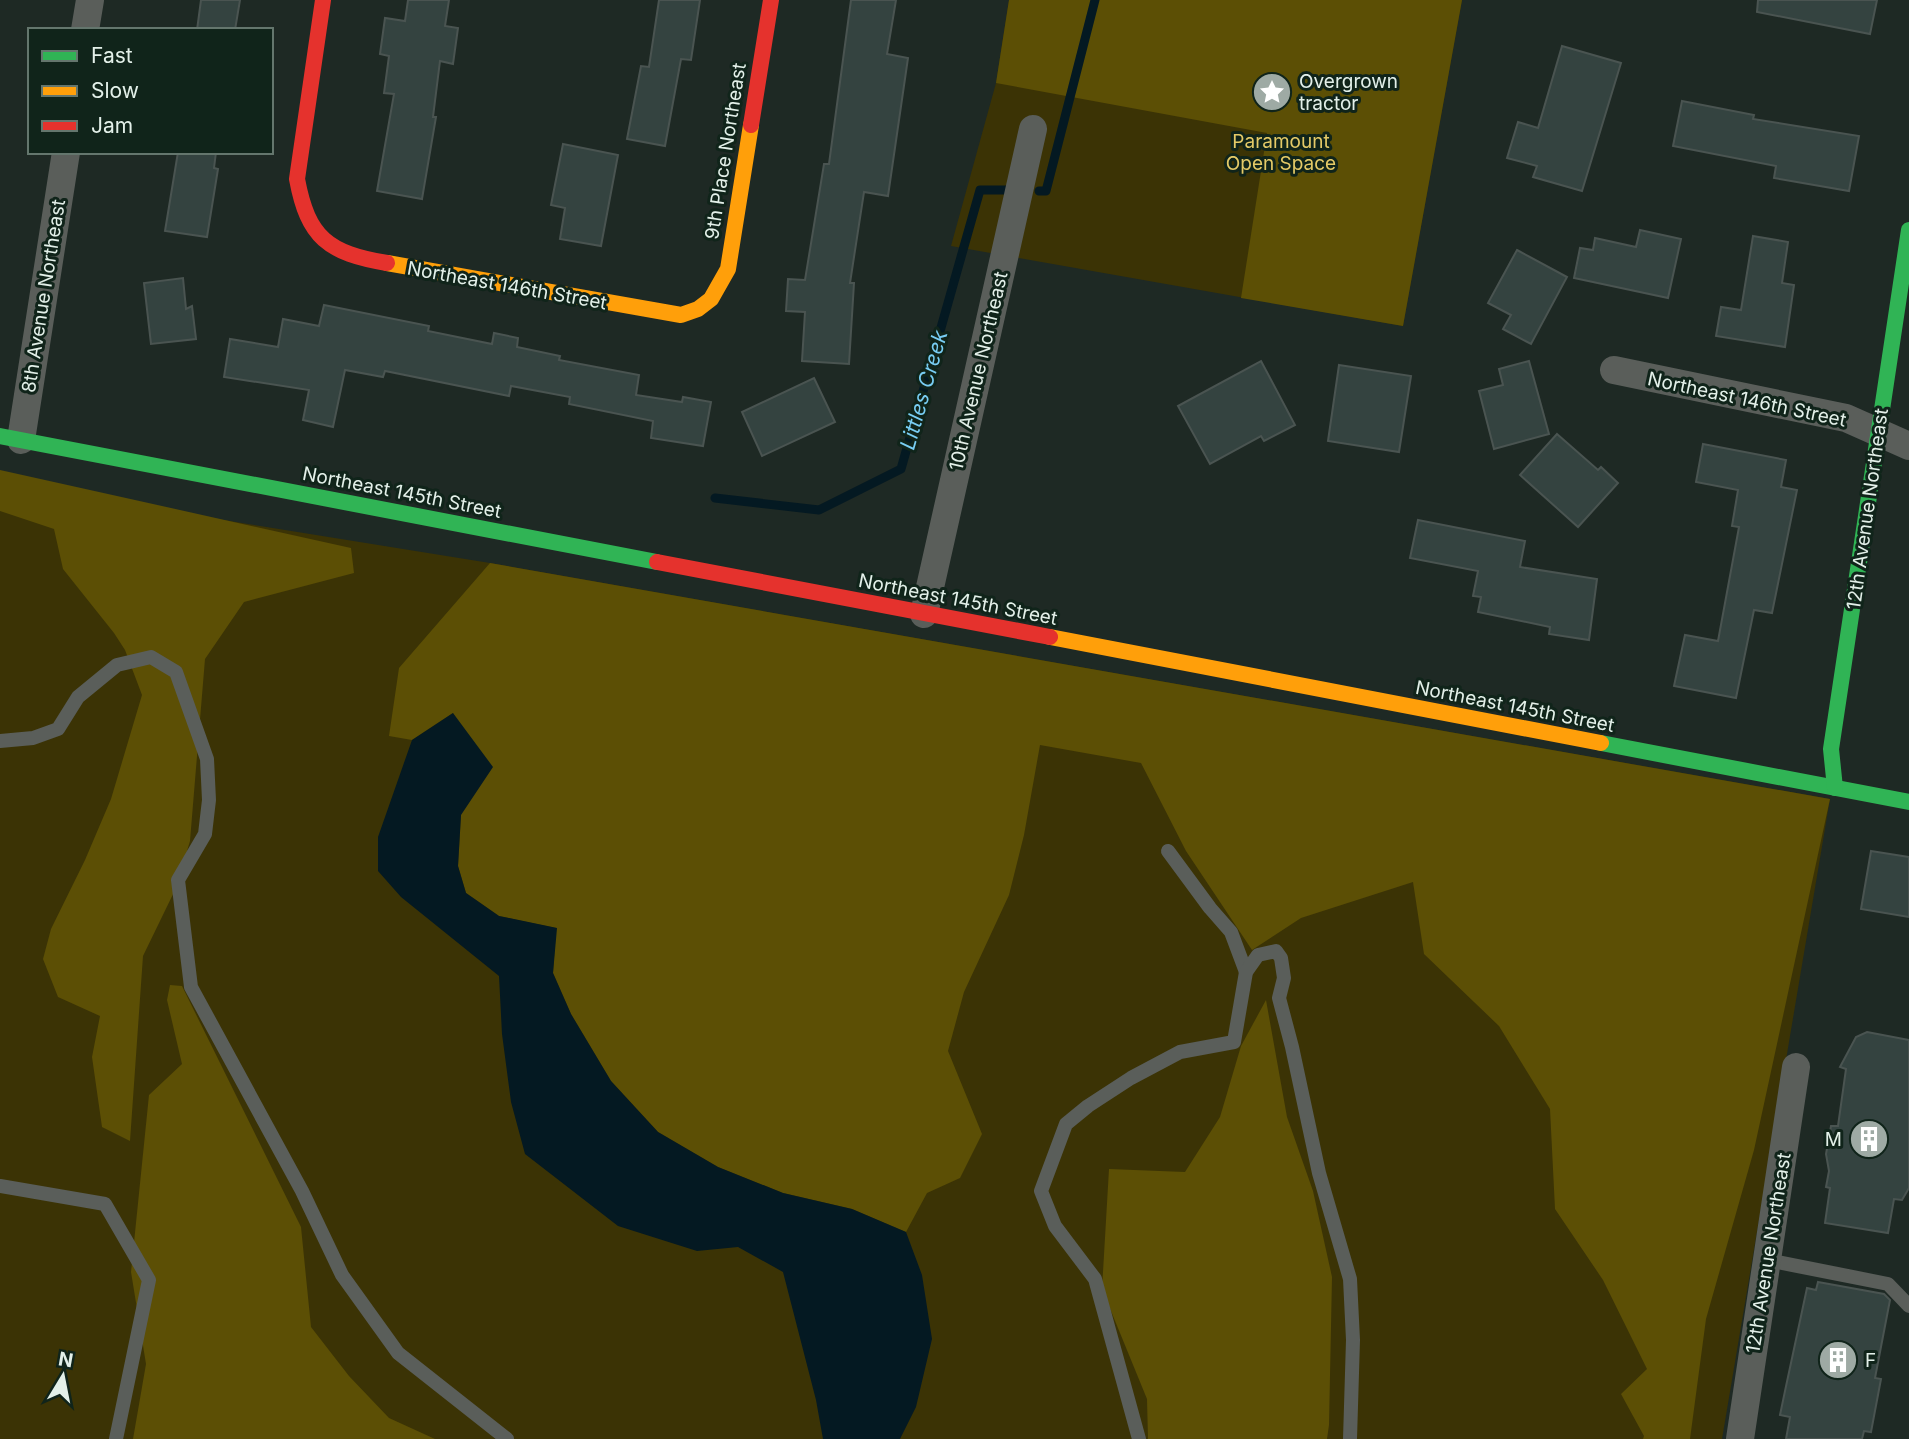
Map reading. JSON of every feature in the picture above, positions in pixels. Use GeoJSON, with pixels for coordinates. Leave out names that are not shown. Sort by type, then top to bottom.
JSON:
{"type":"FeatureCollection","features":[{"type":"Feature","properties":{"kind":"main road","name":"Northeast 146th Street"},"geometry":{"type":"LineString","coordinates":[[323,0],[297,179],[302,207],[311,230],[332,247],[358,258],[681,315],[696,312],[708,304]]}},
{"type":"Feature","properties":{"kind":"main road","name":"9th Place Northeast"},"geometry":{"type":"LineString","coordinates":[[708,304],[719,290],[728,269],[771,0]]}},
{"type":"Feature","properties":{"kind":"main road","name":"12th Avenue Northeast"},"geometry":{"type":"LineString","coordinates":[[1835,788],[1831,749],[1909,230]]}},
{"type":"Feature","properties":{"kind":"main road","name":"Northeast 145th Street"},"geometry":{"type":"LineString","coordinates":[[10,438],[1909,802]]}},
{"type":"Feature","properties":{"kind":"street"},"geometry":{"type":"LineString","coordinates":[[85,28],[90,0]]}},
{"type":"Feature","properties":{"kind":"street","name":"10th Avenue Northeast"},"geometry":{"type":"LineString","coordinates":[[924,614],[1033,129]]}},
{"type":"Feature","properties":{"kind":"street","name":"8th Avenue Northeast"},"geometry":{"type":"LineString","coordinates":[[10,438],[66,154]]}},
{"type":"Feature","properties":{"kind":"street","name":"Northeast 146th Street"},"geometry":{"type":"LineString","coordinates":[[1614,370],[1846,418],[1909,446]]}},
{"type":"Feature","properties":{"kind":"street","name":"12th Avenue Northeast"},"geometry":{"type":"LineString","coordinates":[[1740,1439],[1796,1067]]}},
{"type":"Feature","properties":{"kind":"lane"},"geometry":{"type":"LineString","coordinates":[[0,741],[33,738],[58,729],[78,697],[117,665],[151,657],[176,672],[207,759],[209,800],[205,834],[178,880],[191,987],[302,1191],[342,1275],[398,1353],[507,1439]]}},
{"type":"Feature","properties":{"kind":"lane"},"geometry":{"type":"LineString","coordinates":[[1168,851],[1203,900],[1231,932],[1247,972]]}},
{"type":"Feature","properties":{"kind":"lane"},"geometry":{"type":"LineString","coordinates":[[1139,1439],[1095,1279],[1055,1226],[1041,1191],[1066,1124],[1131,1078],[1180,1052],[1234,1042],[1247,972],[1258,955],[1276,951],[1281,958],[1283,978],[1279,998],[1319,1173],[1350,1279],[1353,1340],[1350,1439]]}},
{"type":"Feature","properties":{"kind":"lane"},"geometry":{"type":"LineString","coordinates":[[0,1186],[105,1204],[149,1280],[116,1439]]}},
{"type":"Feature","properties":{"kind":"lane"},"geometry":{"type":"LineString","coordinates":[[1767,1260],[1888,1284],[1909,1306]]}},
{"type":"Feature","properties":{"kind":"green space","name":"Paramount Open Space"},"geometry":{"type":"Polygon","coordinates":[[[1009,0],[1462,0],[1403,326],[951,246],[996,83],[1009,0]]]}},
{"type":"Feature","properties":{"kind":"green space","name":"Paramount Open Space"},"geometry":{"type":"Polygon","coordinates":[[[1009,0],[1462,0],[1403,326],[1241,298],[1267,133],[996,83],[1009,0]]]}},
{"type":"Feature","properties":{"kind":"green space"},"geometry":{"type":"Polygon","coordinates":[[[0,470],[351,548],[354,573],[244,602],[205,659],[190,841],[176,888],[143,956],[130,1141],[102,1127],[92,1057],[100,1016],[58,997],[43,959],[51,929],[111,799],[142,695],[125,650],[63,569],[54,529],[0,511],[0,470]]]}},
{"type":"Feature","properties":{"kind":"green space"},"geometry":{"type":"Polygon","coordinates":[[[0,484],[490,563],[1830,799],[1722,1439],[0,1439],[0,484]]]}},
{"type":"Feature","properties":{"kind":"green space"},"geometry":{"type":"Polygon","coordinates":[[[490,563],[1830,799],[1754,1150],[1706,1319],[1690,1439],[1643,1439],[1644,1436],[1621,1394],[1647,1369],[1603,1280],[1555,1209],[1550,1109],[1499,1026],[1424,954],[1413,882],[1301,918],[1252,950],[1186,851],[1141,763],[1040,745],[1024,835],[1009,895],[964,992],[948,1051],[982,1134],[960,1178],[927,1193],[906,1232],[852,1209],[783,1193],[718,1167],[658,1132],[611,1081],[571,1014],[553,973],[556,928],[499,916],[466,893],[458,866],[461,815],[453,713],[412,740],[389,736],[399,668],[490,563]]]}},
{"type":"Feature","properties":{"kind":"green space"},"geometry":{"type":"Polygon","coordinates":[[[170,985],[182,986],[301,1227],[311,1327],[349,1376],[389,1418],[435,1439],[133,1439],[146,1364],[131,1272],[149,1095],[182,1064],[167,1000],[170,985]]]}},
{"type":"Feature","properties":{"kind":"green space"},"geometry":{"type":"Polygon","coordinates":[[[1266,1000],[1287,1117],[1313,1191],[1332,1277],[1327,1439],[1148,1439],[1147,1399],[1102,1289],[1109,1169],[1185,1172],[1220,1117],[1241,1046],[1266,1000]]]}},
{"type":"Feature","properties":{"kind":"water"},"geometry":{"type":"Polygon","coordinates":[[[453,713],[493,767],[461,815],[458,866],[466,893],[499,916],[557,928],[553,973],[571,1014],[611,1081],[658,1132],[718,1167],[783,1193],[852,1209],[906,1232],[922,1275],[932,1339],[916,1407],[900,1439],[823,1439],[816,1400],[783,1272],[738,1247],[697,1251],[618,1226],[525,1154],[511,1102],[502,1034],[499,976],[401,897],[378,871],[378,837],[412,740],[453,713]]]}},
{"type":"Feature","properties":{"kind":"building"},"geometry":{"type":"Polygon","coordinates":[[[201,0],[240,0],[235,28],[197,28],[201,0]]]}},
{"type":"Feature","properties":{"kind":"building"},"geometry":{"type":"Polygon","coordinates":[[[408,0],[449,0],[445,26],[458,28],[453,64],[440,61],[433,117],[436,117],[422,199],[377,191],[394,94],[384,93],[389,56],[380,54],[385,18],[405,21],[408,0]]]}},
{"type":"Feature","properties":{"kind":"building"},"geometry":{"type":"Polygon","coordinates":[[[659,0],[700,0],[691,60],[681,59],[665,146],[627,139],[641,66],[649,67],[659,0]]]}},
{"type":"Feature","properties":{"kind":"building"},"geometry":{"type":"Polygon","coordinates":[[[851,0],[896,0],[887,54],[908,58],[888,196],[864,192],[850,283],[854,283],[849,364],[802,361],[805,312],[786,311],[788,279],[805,280],[824,164],[829,164],[851,0]]]}},
{"type":"Feature","properties":{"kind":"building"},"geometry":{"type":"Polygon","coordinates":[[[1758,0],[1877,0],[1870,34],[1757,12],[1758,0]]]}},
{"type":"Feature","properties":{"kind":"building"},"geometry":{"type":"Polygon","coordinates":[[[1562,46],[1621,63],[1582,191],[1533,177],[1537,166],[1507,158],[1518,122],[1538,128],[1562,46]]]}},
{"type":"Feature","properties":{"kind":"building"},"geometry":{"type":"Polygon","coordinates":[[[1682,101],[1754,115],[1753,119],[1859,136],[1849,191],[1774,178],[1776,166],[1673,146],[1682,101]]]}},
{"type":"Feature","properties":{"kind":"building"},"geometry":{"type":"Polygon","coordinates":[[[563,144],[618,155],[601,246],[560,239],[565,208],[551,205],[563,144]]]}},
{"type":"Feature","properties":{"kind":"building"},"geometry":{"type":"Polygon","coordinates":[[[178,154],[216,154],[214,168],[218,169],[207,237],[165,231],[178,154]]]}},
{"type":"Feature","properties":{"kind":"building"},"geometry":{"type":"Polygon","coordinates":[[[1640,230],[1681,239],[1668,298],[1574,278],[1580,248],[1593,250],[1595,238],[1636,247],[1640,230]]]}},
{"type":"Feature","properties":{"kind":"building"},"geometry":{"type":"Polygon","coordinates":[[[1753,236],[1788,242],[1782,283],[1794,285],[1785,347],[1716,336],[1721,307],[1741,310],[1753,236]]]}},
{"type":"Feature","properties":{"kind":"building"},"geometry":{"type":"Polygon","coordinates":[[[1517,250],[1567,277],[1531,344],[1503,329],[1511,315],[1488,303],[1517,250]]]}},
{"type":"Feature","properties":{"kind":"building"},"geometry":{"type":"Polygon","coordinates":[[[183,278],[186,309],[192,306],[196,339],[151,344],[144,283],[183,278]]]}},
{"type":"Feature","properties":{"kind":"building"},"geometry":{"type":"Polygon","coordinates":[[[324,305],[429,326],[428,331],[492,344],[494,333],[518,338],[517,347],[560,356],[559,360],[639,375],[636,395],[682,402],[683,397],[711,402],[703,446],[651,438],[653,421],[569,404],[570,397],[511,386],[509,396],[385,371],[383,377],[345,370],[333,427],[303,420],[309,390],[224,377],[230,339],[278,347],[283,319],[319,326],[324,305]]]}},
{"type":"Feature","properties":{"kind":"building"},"geometry":{"type":"Polygon","coordinates":[[[1261,361],[1295,425],[1264,441],[1261,436],[1210,464],[1178,406],[1261,361]]]}},
{"type":"Feature","properties":{"kind":"building"},"geometry":{"type":"Polygon","coordinates":[[[1529,361],[1549,434],[1494,449],[1479,391],[1503,385],[1499,369],[1529,361]]]}},
{"type":"Feature","properties":{"kind":"building"},"geometry":{"type":"Polygon","coordinates":[[[1339,365],[1411,376],[1399,452],[1328,441],[1339,365]]]}},
{"type":"Feature","properties":{"kind":"building"},"geometry":{"type":"Polygon","coordinates":[[[814,378],[835,422],[762,456],[742,412],[814,378]]]}},
{"type":"Feature","properties":{"kind":"building"},"geometry":{"type":"Polygon","coordinates":[[[1557,434],[1598,470],[1601,467],[1618,483],[1578,527],[1520,475],[1557,434]]]}},
{"type":"Feature","properties":{"kind":"building"},"geometry":{"type":"Polygon","coordinates":[[[1703,444],[1786,460],[1781,487],[1797,490],[1772,613],[1754,610],[1736,698],[1674,686],[1685,635],[1718,641],[1739,527],[1732,526],[1738,490],[1696,482],[1703,444]]]}},
{"type":"Feature","properties":{"kind":"building"},"geometry":{"type":"Polygon","coordinates":[[[1418,520],[1525,541],[1520,567],[1597,579],[1589,640],[1549,634],[1550,627],[1478,612],[1481,597],[1473,596],[1478,571],[1410,558],[1418,520]]]}},
{"type":"Feature","properties":{"kind":"building"},"geometry":{"type":"Polygon","coordinates":[[[1871,851],[1909,857],[1909,917],[1861,909],[1871,851]]]}},
{"type":"Feature","properties":{"kind":"building","name":"M"},"geometry":{"type":"Polygon","coordinates":[[[1867,1032],[1909,1040],[1909,1188],[1902,1200],[1894,1199],[1888,1233],[1825,1223],[1830,1188],[1826,1187],[1829,1171],[1826,1154],[1831,1126],[1838,1126],[1846,1069],[1840,1067],[1856,1037],[1867,1032]]]}},
{"type":"Feature","properties":{"kind":"building","name":"F"},"geometry":{"type":"Polygon","coordinates":[[[1818,1282],[1884,1294],[1890,1300],[1875,1378],[1881,1379],[1871,1432],[1864,1431],[1862,1439],[1786,1439],[1790,1417],[1780,1415],[1807,1288],[1816,1290],[1818,1282]]]}},
{"type":"Feature","properties":{"kind":"waterway","name":"Littles Creek"},"geometry":{"type":"LineString","coordinates":[[1039,191],[1046,191],[1095,0]]}},
{"type":"Feature","properties":{"kind":"waterway","name":"Littles Creek"},"geometry":{"type":"LineString","coordinates":[[715,498],[819,510],[901,469],[980,190],[1009,190]]}},
{"type":"Feature","properties":{"kind":"traffic: fast"},"geometry":{"type":"LineString","coordinates":[[1835,788],[1831,749],[1909,230]]}},
{"type":"Feature","properties":{"kind":"traffic: fast"},"geometry":{"type":"LineString","coordinates":[[0,436],[657,562]]}},
{"type":"Feature","properties":{"kind":"traffic: fast"},"geometry":{"type":"LineString","coordinates":[[1601,743],[1909,802]]}},
{"type":"Feature","properties":{"kind":"traffic: slow"},"geometry":{"type":"LineString","coordinates":[[387,263],[681,315],[698,309],[711,299],[728,269],[751,125]]}},
{"type":"Feature","properties":{"kind":"traffic: slow"},"geometry":{"type":"LineString","coordinates":[[1050,637],[1601,743]]}},
{"type":"Feature","properties":{"kind":"traffic: jam"},"geometry":{"type":"LineString","coordinates":[[323,0],[297,179],[307,216],[324,239],[335,248],[350,254],[387,263]]}},
{"type":"Feature","properties":{"kind":"traffic: jam"},"geometry":{"type":"LineString","coordinates":[[751,125],[771,0]]}},
{"type":"Feature","properties":{"kind":"traffic: jam"},"geometry":{"type":"LineString","coordinates":[[657,562],[1050,637]]}},
{"type":"Feature","properties":{"kind":"place","name":"Overgrown tractor"},"geometry":{"type":"Point","coordinates":[1272,92]}},
{"type":"Feature","properties":{"kind":"place","name":"M"},"geometry":{"type":"Point","coordinates":[1869,1139]}},
{"type":"Feature","properties":{"kind":"place","name":"F"},"geometry":{"type":"Point","coordinates":[1838,1360]}}]}
